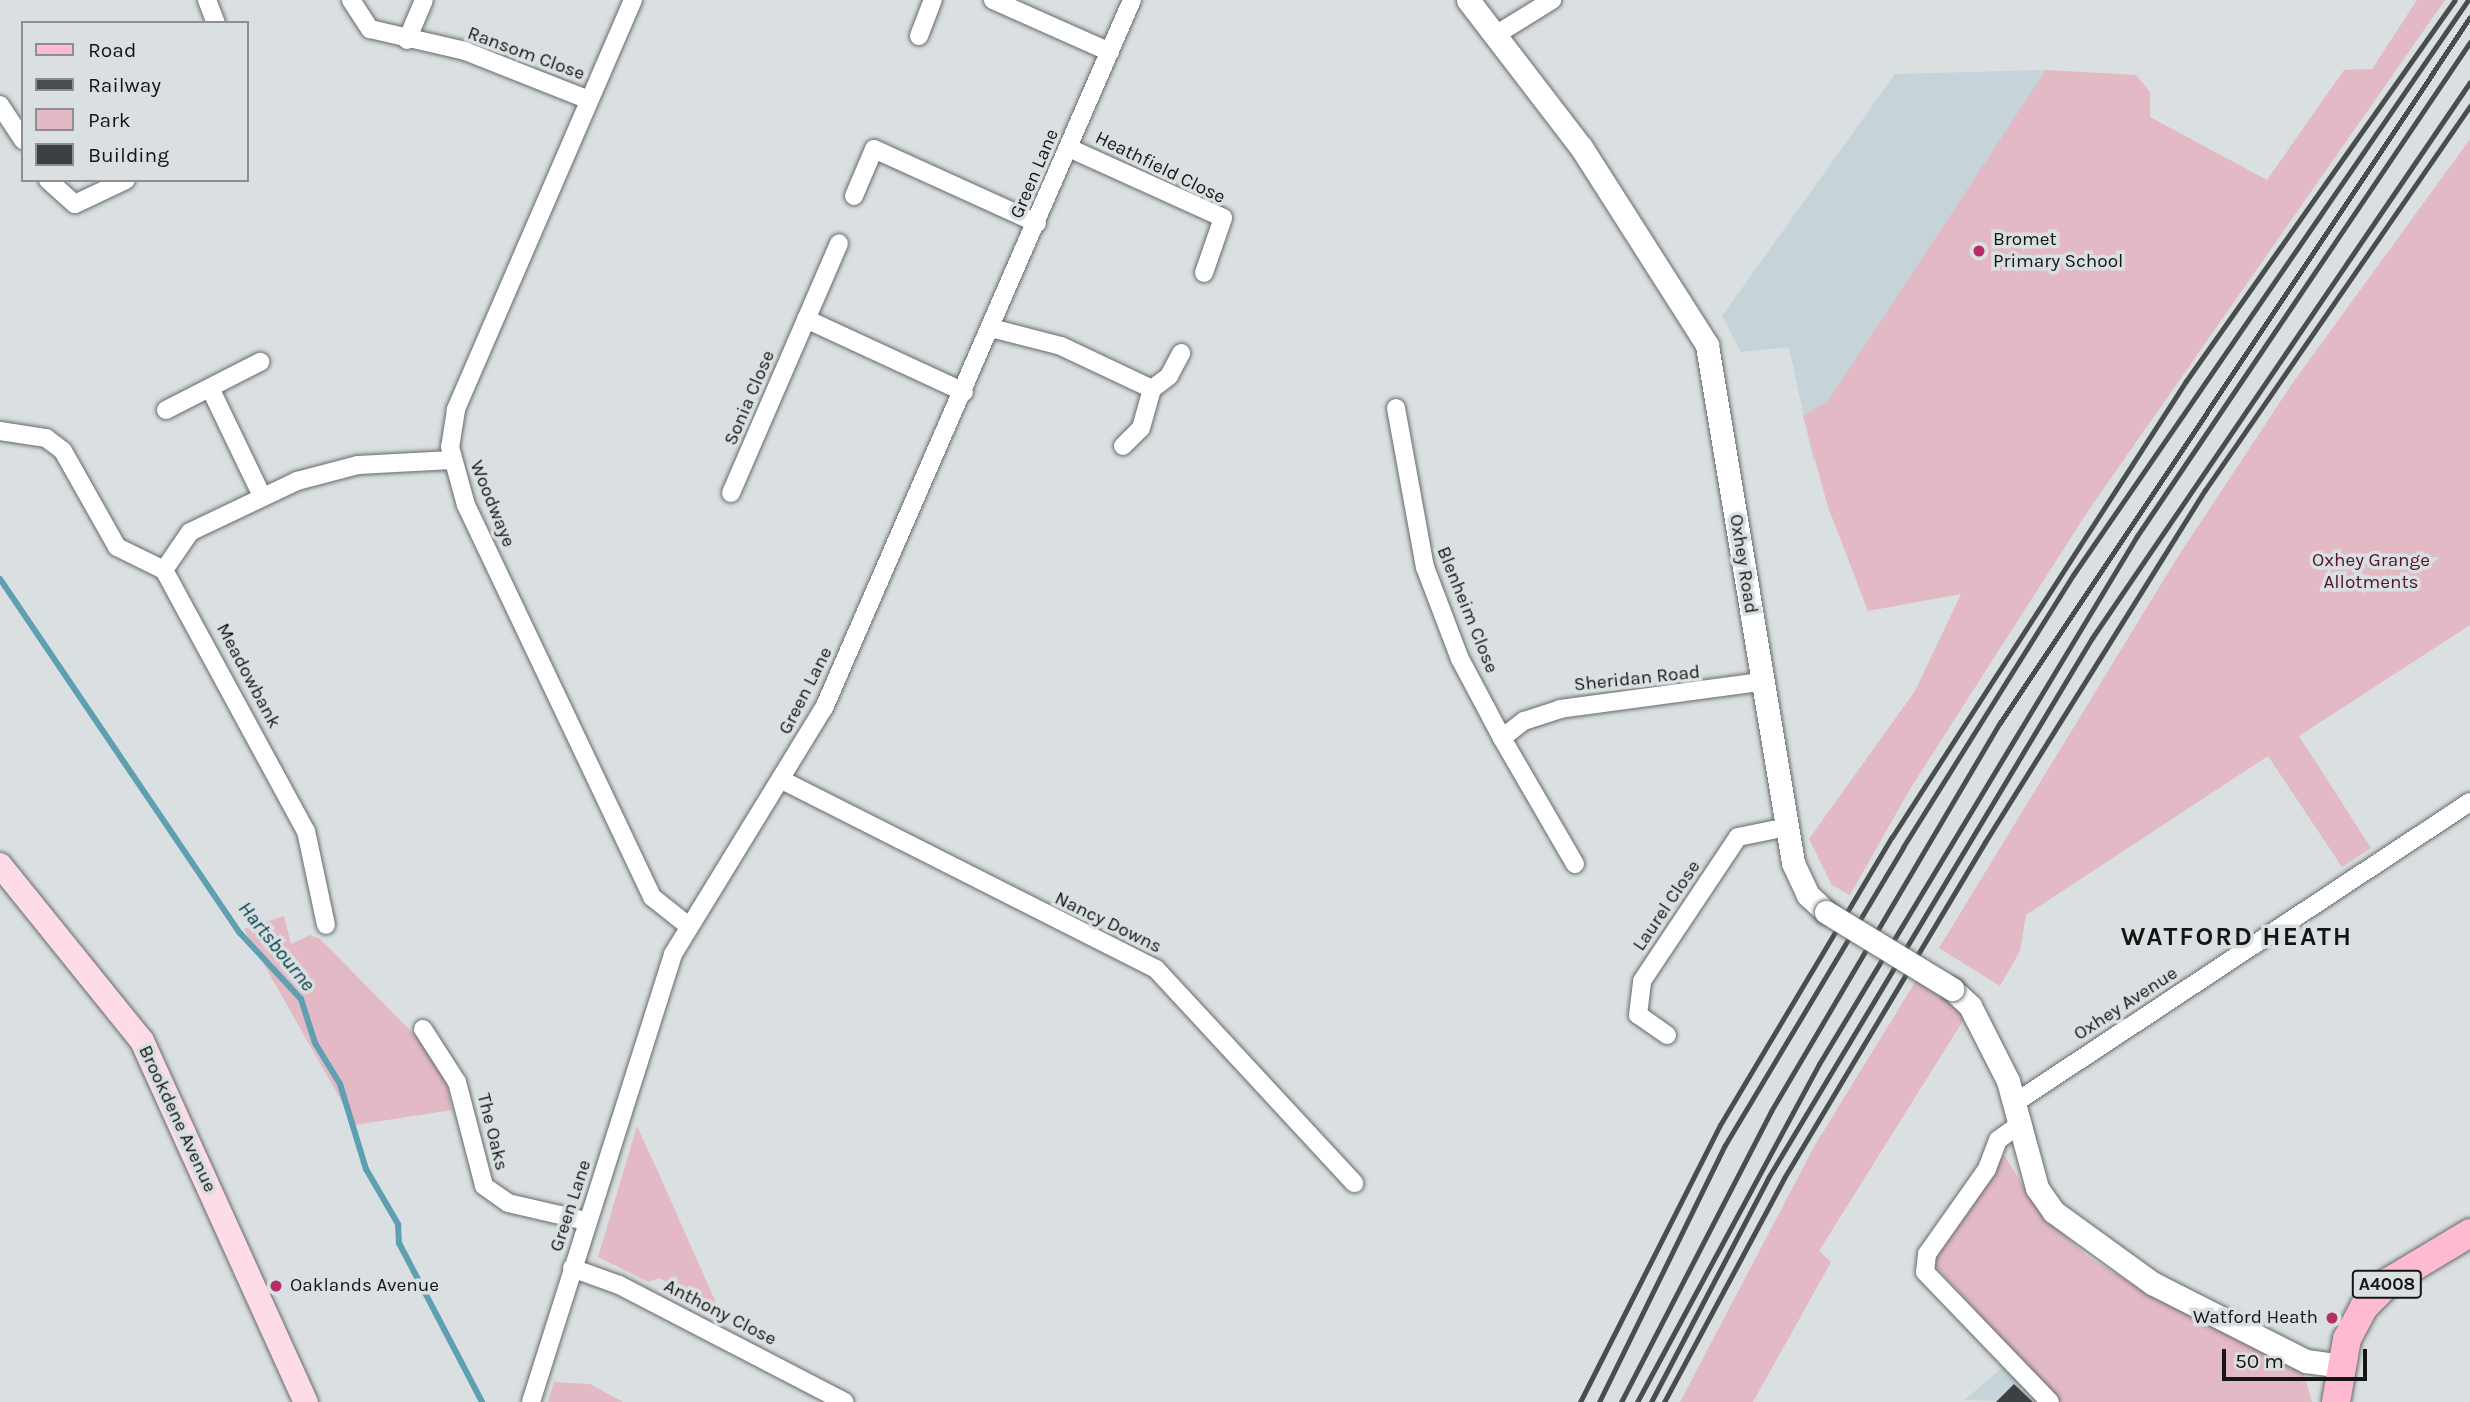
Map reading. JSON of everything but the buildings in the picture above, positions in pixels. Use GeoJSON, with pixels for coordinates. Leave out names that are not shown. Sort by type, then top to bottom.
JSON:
{"type":"FeatureCollection","features":[{"type":"Feature","properties":{"kind":"main road","name":"Brookdene Avenue"},"geometry":{"type":"LineString","coordinates":[[0,866],[142,1041],[306,1402]]}},
{"type":"Feature","properties":{"kind":"main road","name":"A4008"},"geometry":{"type":"LineString","coordinates":[[2336,1402],[2340,1366],[2354,1321],[2373,1297],[2470,1233]]}},
{"type":"Feature","properties":{"kind":"street"},"geometry":{"type":"LineString","coordinates":[[207,0],[215,21]]}},
{"type":"Feature","properties":{"kind":"street","name":"Ransom Close"},"geometry":{"type":"LineString","coordinates":[[351,0],[370,29],[407,40],[465,51],[589,100]]}},
{"type":"Feature","properties":{"kind":"street"},"geometry":{"type":"LineString","coordinates":[[407,40],[424,0]]}},
{"type":"Feature","properties":{"kind":"street","name":"Woodwaye"},"geometry":{"type":"LineString","coordinates":[[633,0],[456,410],[452,460],[466,505],[652,897],[686,924]]}},
{"type":"Feature","properties":{"kind":"street"},"geometry":{"type":"LineString","coordinates":[[919,36],[933,0]]}},
{"type":"Feature","properties":{"kind":"street"},"geometry":{"type":"LineString","coordinates":[[993,0],[1110,52]]}},
{"type":"Feature","properties":{"kind":"street","name":"Green Lane"},"geometry":{"type":"LineString","coordinates":[[531,1402],[586,1221],[686,924],[782,780],[824,708],[992,328],[1132,0]]}},
{"type":"Feature","properties":{"kind":"street","name":"Oxhey Road"},"geometry":{"type":"LineString","coordinates":[[1468,0],[1497,34],[1624,211],[1707,345],[1761,682],[1787,828],[1803,888],[1826,912],[1952,989],[1970,1006],[2018,1113]]}},
{"type":"Feature","properties":{"kind":"street"},"geometry":{"type":"LineString","coordinates":[[1497,34],[1552,0]]}},
{"type":"Feature","properties":{"kind":"street"},"geometry":{"type":"LineString","coordinates":[[0,105],[21,138]]}},
{"type":"Feature","properties":{"kind":"street","name":"Heathfield Close"},"geometry":{"type":"LineString","coordinates":[[1069,148],[1223,218],[1204,273]]}},
{"type":"Feature","properties":{"kind":"street"},"geometry":{"type":"LineString","coordinates":[[855,195],[874,149],[1037,223]]}},
{"type":"Feature","properties":{"kind":"street"},"geometry":{"type":"LineString","coordinates":[[50,182],[75,204],[122,182]]}},
{"type":"Feature","properties":{"kind":"street","name":"Sonia Close"},"geometry":{"type":"LineString","coordinates":[[731,493],[839,243]]}},
{"type":"Feature","properties":{"kind":"street"},"geometry":{"type":"LineString","coordinates":[[806,319],[964,392]]}},
{"type":"Feature","properties":{"kind":"street"},"geometry":{"type":"LineString","coordinates":[[992,328],[1061,346],[1152,389]]}},
{"type":"Feature","properties":{"kind":"street"},"geometry":{"type":"LineString","coordinates":[[1123,446],[1145,421],[1152,389],[1169,376],[1181,353]]}},
{"type":"Feature","properties":{"kind":"street"},"geometry":{"type":"LineString","coordinates":[[166,410],[260,362]]}},
{"type":"Feature","properties":{"kind":"street"},"geometry":{"type":"LineString","coordinates":[[210,388],[262,496]]}},
{"type":"Feature","properties":{"kind":"street","name":"Blenheim Close"},"geometry":{"type":"LineString","coordinates":[[1396,408],[1425,568],[1460,659],[1502,738]]}},
{"type":"Feature","properties":{"kind":"street"},"geometry":{"type":"LineString","coordinates":[[0,431],[46,438],[63,451],[117,547],[164,570],[190,532],[262,496],[358,465],[452,460]]}},
{"type":"Feature","properties":{"kind":"street","name":"Meadowbank"},"geometry":{"type":"LineString","coordinates":[[164,570],[306,831],[326,925]]}},
{"type":"Feature","properties":{"kind":"street","name":"Sheridan Road"},"geometry":{"type":"LineString","coordinates":[[1502,738],[1524,721],[1560,709],[1761,682]]}},
{"type":"Feature","properties":{"kind":"street"},"geometry":{"type":"LineString","coordinates":[[1502,738],[1575,864]]}},
{"type":"Feature","properties":{"kind":"street","name":"Nancy Downs"},"geometry":{"type":"LineString","coordinates":[[782,780],[1156,969],[1354,1183]]}},
{"type":"Feature","properties":{"kind":"street","name":"Oxhey Avenue"},"geometry":{"type":"LineString","coordinates":[[2018,1113],[2470,802]]}},
{"type":"Feature","properties":{"kind":"street","name":"Laurel Close"},"geometry":{"type":"LineString","coordinates":[[1667,1035],[1638,1015],[1642,981],[1738,838],[1787,828]]}},
{"type":"Feature","properties":{"kind":"street","name":"The Oaks"},"geometry":{"type":"LineString","coordinates":[[423,1029],[457,1082],[484,1186],[508,1203],[586,1221]]}},
{"type":"Feature","properties":{"kind":"street"},"geometry":{"type":"LineString","coordinates":[[2018,1113],[2037,1188],[2080,1236],[2152,1283],[2286,1351],[2340,1366]]}},
{"type":"Feature","properties":{"kind":"street"},"geometry":{"type":"LineString","coordinates":[[2018,1113],[1998,1140],[1987,1169],[1927,1254],[1925,1272],[2050,1402]]}},
{"type":"Feature","properties":{"kind":"street","name":"Anthony Close"},"geometry":{"type":"LineString","coordinates":[[572,1268],[619,1285],[845,1402]]}},
{"type":"Feature","properties":{"kind":"shaded area","name":"Bromet Primary School"},"geometry":{"type":"Polygon","coordinates":[[[2046,70],[2237,186],[1813,460],[1789,347],[1741,352],[1722,316],[1895,74],[2046,70]]]}},
{"type":"Feature","properties":{"kind":"shaded area"},"geometry":{"type":"Polygon","coordinates":[[[2002,1368],[2037,1402],[1964,1400],[2002,1368]]]}},
{"type":"Feature","properties":{"kind":"green space"},"geometry":{"type":"Polygon","coordinates":[[[2417,0],[2445,0],[2088,511],[1910,789],[1850,895],[1832,885],[1809,839],[1915,691],[1961,594],[1868,611],[1828,507],[1803,416],[1828,401],[2046,70],[2136,75],[2150,92],[2150,117],[2267,180],[2344,70],[2372,69],[2417,0]]]}},
{"type":"Feature","properties":{"kind":"green space","name":"Oxhey Grange Allotments"},"geometry":{"type":"Polygon","coordinates":[[[2470,139],[2470,625],[2299,736],[2371,848],[2342,867],[2268,756],[2026,915],[2020,951],[2000,986],[1939,948],[2177,558],[2294,381],[2470,139]]]}},
{"type":"Feature","properties":{"kind":"green space"},"geometry":{"type":"Polygon","coordinates":[[[284,916],[291,944],[310,935],[320,939],[425,1045],[444,1072],[452,1110],[355,1125],[244,929],[284,916]]]}},
{"type":"Feature","properties":{"kind":"green space"},"geometry":{"type":"Polygon","coordinates":[[[1917,979],[1947,996],[1966,1016],[1819,1251],[1831,1262],[1753,1402],[1680,1402],[1815,1145],[1917,979]]]}},
{"type":"Feature","properties":{"kind":"green space"},"geometry":{"type":"Polygon","coordinates":[[[637,1126],[725,1323],[709,1305],[659,1278],[649,1282],[598,1257],[637,1126]]]}},
{"type":"Feature","properties":{"kind":"green space"},"geometry":{"type":"Polygon","coordinates":[[[2004,1155],[2041,1214],[2087,1256],[2154,1298],[2303,1371],[2312,1402],[2059,1402],[1931,1261],[2004,1155]]]}},
{"type":"Feature","properties":{"kind":"green space"},"geometry":{"type":"Polygon","coordinates":[[[554,1382],[590,1384],[623,1402],[548,1402],[554,1382]]]}},
{"type":"Feature","properties":{"kind":"waterway","name":"Hartsbourne"},"geometry":{"type":"LineString","coordinates":[[0,579],[240,933],[301,999],[315,1043],[340,1084],[366,1169],[398,1224],[399,1243],[482,1402]]}},
{"type":"Feature","properties":{"kind":"railway"},"geometry":{"type":"LineString","coordinates":[[1580,1402],[1720,1125],[1892,837],[2186,381],[2455,0]]}},
{"type":"Feature","properties":{"kind":"railway"},"geometry":{"type":"LineString","coordinates":[[1599,1402],[1725,1145],[1903,847],[2073,575],[2468,0]]}},
{"type":"Feature","properties":{"kind":"railway"},"geometry":{"type":"LineString","coordinates":[[1621,1402],[1771,1111],[2000,723],[2470,17]]}},
{"type":"Feature","properties":{"kind":"railway"},"geometry":{"type":"LineString","coordinates":[[1637,1402],[1819,1064],[2137,536],[2470,42]]}},
{"type":"Feature","properties":{"kind":"railway"},"geometry":{"type":"LineString","coordinates":[[1651,1402],[1768,1178],[2092,638],[2470,82]]}},
{"type":"Feature","properties":{"kind":"railway"},"geometry":{"type":"LineString","coordinates":[[1664,1402],[1784,1178],[1985,842],[2205,490],[2470,106]]}},
{"type":"Feature","properties":{"kind":"place","name":"Bromet Primary School"},"geometry":{"type":"Point","coordinates":[1979,251]}},
{"type":"Feature","properties":{"kind":"place","name":"Oaklands Avenue"},"geometry":{"type":"Point","coordinates":[276,1286]}},
{"type":"Feature","properties":{"kind":"place","name":"Watford Heath"},"geometry":{"type":"Point","coordinates":[2332,1318]}},
{"type":"Feature","properties":{"kind":"district","name":"WATFORD HEATH"},"geometry":{"type":"Point","coordinates":[2237,937]}}]}
